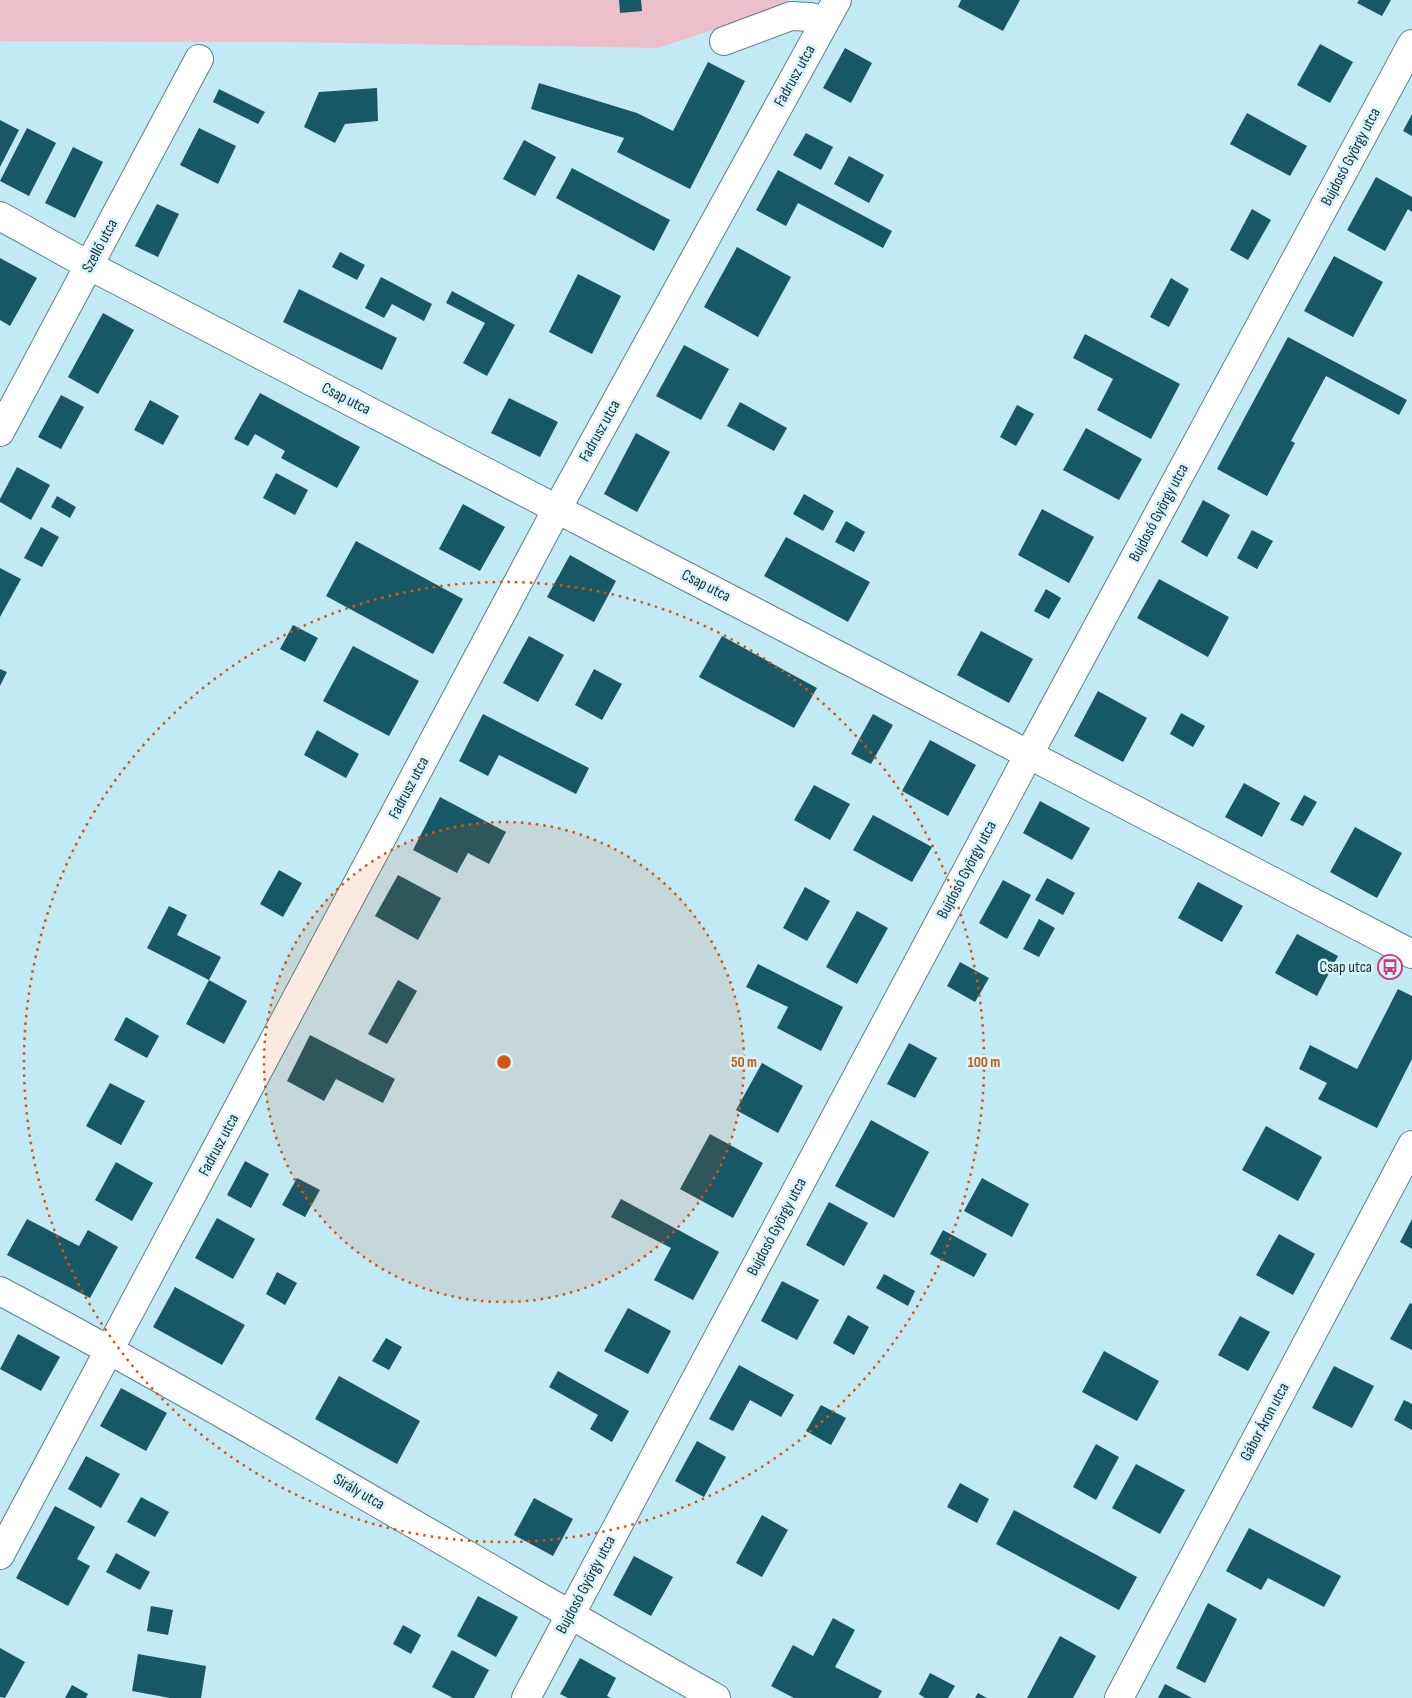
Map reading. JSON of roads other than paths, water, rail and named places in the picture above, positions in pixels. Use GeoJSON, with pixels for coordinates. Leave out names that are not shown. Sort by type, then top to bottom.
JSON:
{"type":"FeatureCollection","features":[{"type":"Feature","properties":{"kind":"street","name":"Fadrusz utca"},"geometry":{"type":"LineString","coordinates":[[0,1555],[557,509],[837,0]]}},
{"type":"Feature","properties":{"kind":"street"},"geometry":{"type":"LineString","coordinates":[[724,41],[791,16],[811,17],[824,23]]}},
{"type":"Feature","properties":{"kind":"street","name":"Bujdosó György utca"},"geometry":{"type":"LineString","coordinates":[[526,1698],[1028,754],[1412,44]]}},
{"type":"Feature","properties":{"kind":"street","name":"Szellő utca"},"geometry":{"type":"LineString","coordinates":[[0,432],[199,59]]}},
{"type":"Feature","properties":{"kind":"street","name":"Csap utca"},"geometry":{"type":"LineString","coordinates":[[0,216],[90,266],[1412,954]]}},
{"type":"Feature","properties":{"kind":"street","name":"Gábor Áron utca"},"geometry":{"type":"LineString","coordinates":[[1119,1698],[1412,1145]]}},
{"type":"Feature","properties":{"kind":"street","name":"Sirály utca"},"geometry":{"type":"LineString","coordinates":[[0,1291],[263,1436],[716,1698]]}},
{"type":"Feature","properties":{"kind":"place","name":"Csap utca"},"geometry":{"type":"Point","coordinates":[1390,967]}}]}
